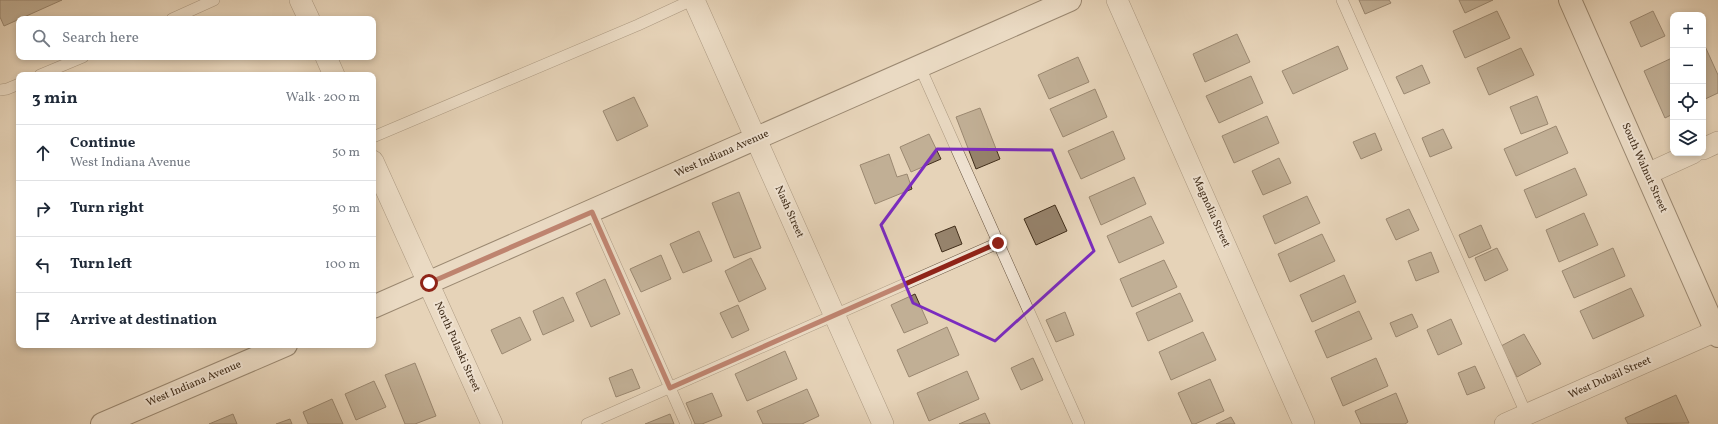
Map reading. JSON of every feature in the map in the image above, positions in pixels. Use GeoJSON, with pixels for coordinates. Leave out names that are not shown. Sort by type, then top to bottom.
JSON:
{"type":"FeatureCollection","features":[{"type":"Feature","properties":{"kind":"street"},"geometry":{"type":"LineString","coordinates":[[300,0],[308,16]]}},
{"type":"Feature","properties":{"kind":"street","name":"Nash Street"},"geometry":{"type":"LineString","coordinates":[[693,0],[883,424]]}},
{"type":"Feature","properties":{"kind":"street","name":"West Indiana Avenue"},"geometry":{"type":"LineString","coordinates":[[376,307],[1070,0]]}},
{"type":"Feature","properties":{"kind":"street","name":"Magnolia Street"},"geometry":{"type":"LineString","coordinates":[[1117,0],[1304,424]]}},
{"type":"Feature","properties":{"kind":"street","name":"South Walnut Street"},"geometry":{"type":"LineString","coordinates":[[1570,0],[1717,333]]}},
{"type":"Feature","properties":{"kind":"street"},"geometry":{"type":"LineString","coordinates":[[327,60],[333,72]]}},
{"type":"Feature","properties":{"kind":"street"},"geometry":{"type":"LineString","coordinates":[[1706,148],[1718,142]]}},
{"type":"Feature","properties":{"kind":"street"},"geometry":{"type":"LineString","coordinates":[[1647,174],[1686,156]]}},
{"type":"Feature","properties":{"kind":"street","name":"North Pulaski Street"},"geometry":{"type":"LineString","coordinates":[[376,168],[492,424]]}},
{"type":"Feature","properties":{"kind":"street","name":"West Dubail Street"},"geometry":{"type":"LineString","coordinates":[[1505,424],[1529,419],[1717,333]]}},
{"type":"Feature","properties":{"kind":"street","name":"West Indiana Avenue"},"geometry":{"type":"LineString","coordinates":[[109,423],[279,348]]}},
{"type":"Feature","properties":{"kind":"lane"},"geometry":{"type":"LineString","coordinates":[[179,16],[214,0]]}},
{"type":"Feature","properties":{"kind":"lane"},"geometry":{"type":"LineString","coordinates":[[376,136],[693,0]]}},
{"type":"Feature","properties":{"kind":"lane"},"geometry":{"type":"LineString","coordinates":[[1342,0],[1529,419]]}},
{"type":"Feature","properties":{"kind":"lane"},"geometry":{"type":"LineString","coordinates":[[47,72],[76,60]]}},
{"type":"Feature","properties":{"kind":"lane"},"geometry":{"type":"LineString","coordinates":[[920,67],[1079,424]]}},
{"type":"Feature","properties":{"kind":"lane"},"geometry":{"type":"LineString","coordinates":[[0,90],[16,85]]}},
{"type":"Feature","properties":{"kind":"lane"},"geometry":{"type":"LineString","coordinates":[[592,212],[686,424]]}},
{"type":"Feature","properties":{"kind":"lane"},"geometry":{"type":"LineString","coordinates":[[587,424],[998,243]]}},
{"type":"Feature","properties":{"kind":"highlighted area"},"geometry":{"type":"Polygon","coordinates":[[[937,149],[1052,150],[1094,251],[995,341],[913,303],[881,225],[937,149]]]}},
{"type":"Feature","properties":{"kind":"building"},"geometry":{"type":"Polygon","coordinates":[[[0,0],[62,0],[26,16],[16,16],[16,21],[4,26],[0,17],[0,0]]]}},
{"type":"Feature","properties":{"kind":"building"},"geometry":{"type":"Polygon","coordinates":[[[1359,0],[1389,0],[1391,3],[1365,14],[1359,0]]]}},
{"type":"Feature","properties":{"kind":"building"},"geometry":{"type":"Polygon","coordinates":[[[1459,0],[1493,0],[1465,13],[1459,0]]]}},
{"type":"Feature","properties":{"kind":"building"},"geometry":{"type":"Polygon","coordinates":[[[1497,11],[1510,38],[1465,58],[1453,31],[1497,11]]]}},
{"type":"Feature","properties":{"kind":"building"},"geometry":{"type":"Polygon","coordinates":[[[1653,11],[1665,36],[1641,47],[1630,22],[1653,11]]]}},
{"type":"Feature","properties":{"kind":"building"},"geometry":{"type":"Polygon","coordinates":[[[1237,34],[1250,62],[1205,82],[1193,54],[1237,34]]]}},
{"type":"Feature","properties":{"kind":"building"},"geometry":{"type":"Polygon","coordinates":[[[1338,46],[1348,69],[1293,94],[1282,71],[1338,46]]]}},
{"type":"Feature","properties":{"kind":"building"},"geometry":{"type":"Polygon","coordinates":[[[1521,48],[1534,75],[1489,95],[1477,68],[1521,48]]]}},
{"type":"Feature","properties":{"kind":"building"},"geometry":{"type":"Polygon","coordinates":[[[1706,48],[1718,75],[1718,93],[1706,99],[1706,48]]]}},
{"type":"Feature","properties":{"kind":"building"},"geometry":{"type":"Polygon","coordinates":[[[1078,57],[1089,82],[1049,99],[1038,75],[1078,57]]]}},
{"type":"Feature","properties":{"kind":"building"},"geometry":{"type":"Polygon","coordinates":[[[1670,59],[1670,116],[1665,118],[1644,71],[1670,59]]]}},
{"type":"Feature","properties":{"kind":"building"},"geometry":{"type":"Polygon","coordinates":[[[1422,65],[1430,83],[1404,94],[1396,77],[1422,65]]]}},
{"type":"Feature","properties":{"kind":"building"},"geometry":{"type":"Polygon","coordinates":[[[1251,76],[1263,103],[1219,123],[1206,96],[1251,76]]]}},
{"type":"Feature","properties":{"kind":"building"},"geometry":{"type":"Polygon","coordinates":[[[1095,89],[1107,117],[1063,137],[1050,109],[1095,89]]]}},
{"type":"Feature","properties":{"kind":"building"},"geometry":{"type":"Polygon","coordinates":[[[1537,96],[1548,124],[1521,134],[1510,107],[1537,96]]]}},
{"type":"Feature","properties":{"kind":"building"},"geometry":{"type":"Polygon","coordinates":[[[634,97],[648,126],[617,141],[603,111],[634,97]]]}},
{"type":"Feature","properties":{"kind":"building"},"geometry":{"type":"Polygon","coordinates":[[[980,108],[1000,159],[976,169],[956,117],[980,108]]]}},
{"type":"Feature","properties":{"kind":"building"},"geometry":{"type":"Polygon","coordinates":[[[1267,116],[1279,143],[1234,163],[1222,136],[1267,116]]]}},
{"type":"Feature","properties":{"kind":"building"},"geometry":{"type":"Polygon","coordinates":[[[1556,126],[1568,153],[1516,176],[1504,149],[1556,126]]]}},
{"type":"Feature","properties":{"kind":"building"},"geometry":{"type":"Polygon","coordinates":[[[1443,129],[1452,148],[1430,157],[1422,138],[1443,129]]]}},
{"type":"Feature","properties":{"kind":"building"},"geometry":{"type":"Polygon","coordinates":[[[1113,131],[1125,159],[1081,179],[1068,151],[1113,131]]]}},
{"type":"Feature","properties":{"kind":"building"},"geometry":{"type":"Polygon","coordinates":[[[1375,133],[1382,150],[1361,159],[1353,142],[1375,133]]]}},
{"type":"Feature","properties":{"kind":"building"},"geometry":{"type":"Polygon","coordinates":[[[929,134],[941,159],[911,172],[900,147],[929,134]]]}},
{"type":"Feature","properties":{"kind":"building"},"geometry":{"type":"Polygon","coordinates":[[[889,154],[897,177],[907,174],[912,189],[875,204],[860,165],[889,154]]]}},
{"type":"Feature","properties":{"kind":"building"},"geometry":{"type":"Polygon","coordinates":[[[1279,158],[1291,183],[1263,195],[1252,171],[1279,158]]]}},
{"type":"Feature","properties":{"kind":"building"},"geometry":{"type":"Polygon","coordinates":[[[1575,168],[1587,195],[1536,218],[1524,190],[1575,168]]]}},
{"type":"Feature","properties":{"kind":"building"},"geometry":{"type":"Polygon","coordinates":[[[1134,177],[1146,204],[1101,225],[1089,197],[1134,177]]]}},
{"type":"Feature","properties":{"kind":"building"},"geometry":{"type":"Polygon","coordinates":[[[739,192],[761,248],[734,258],[712,203],[739,192]]]}},
{"type":"Feature","properties":{"kind":"building"},"geometry":{"type":"Polygon","coordinates":[[[1307,196],[1320,223],[1275,244],[1263,216],[1307,196]]]}},
{"type":"Feature","properties":{"kind":"building"},"geometry":{"type":"Polygon","coordinates":[[[1055,205],[1067,231],[1036,245],[1024,219],[1055,205]]]}},
{"type":"Feature","properties":{"kind":"building"},"geometry":{"type":"Polygon","coordinates":[[[1409,209],[1419,230],[1396,240],[1386,219],[1409,209]]]}},
{"type":"Feature","properties":{"kind":"building"},"geometry":{"type":"Polygon","coordinates":[[[1584,213],[1598,245],[1559,262],[1546,230],[1584,213]]]}},
{"type":"Feature","properties":{"kind":"building"},"geometry":{"type":"Polygon","coordinates":[[[1151,216],[1164,243],[1119,263],[1107,236],[1151,216]]]}},
{"type":"Feature","properties":{"kind":"building"},"geometry":{"type":"Polygon","coordinates":[[[1481,225],[1491,248],[1469,258],[1459,235],[1481,225]]]}},
{"type":"Feature","properties":{"kind":"building"},"geometry":{"type":"Polygon","coordinates":[[[955,226],[962,244],[942,252],[935,234],[955,226]]]}},
{"type":"Feature","properties":{"kind":"building"},"geometry":{"type":"Polygon","coordinates":[[[699,231],[712,261],[683,273],[670,244],[699,231]]]}},
{"type":"Feature","properties":{"kind":"building"},"geometry":{"type":"Polygon","coordinates":[[[1322,234],[1335,261],[1290,282],[1278,254],[1322,234]]]}},
{"type":"Feature","properties":{"kind":"building"},"geometry":{"type":"Polygon","coordinates":[[[1497,248],[1508,270],[1485,281],[1475,258],[1497,248]]]}},
{"type":"Feature","properties":{"kind":"building"},"geometry":{"type":"Polygon","coordinates":[[[1613,248],[1625,276],[1574,298],[1562,271],[1613,248]]]}},
{"type":"Feature","properties":{"kind":"building"},"geometry":{"type":"Polygon","coordinates":[[[1431,252],[1439,272],[1416,281],[1408,261],[1431,252]]]}},
{"type":"Feature","properties":{"kind":"building"},"geometry":{"type":"Polygon","coordinates":[[[661,255],[671,279],[641,292],[630,269],[661,255]]]}},
{"type":"Feature","properties":{"kind":"building"},"geometry":{"type":"Polygon","coordinates":[[[751,258],[766,289],[739,302],[725,271],[751,258]]]}},
{"type":"Feature","properties":{"kind":"building"},"geometry":{"type":"Polygon","coordinates":[[[1164,260],[1177,287],[1132,307],[1120,279],[1164,260]]]}},
{"type":"Feature","properties":{"kind":"building"},"geometry":{"type":"Polygon","coordinates":[[[1344,275],[1356,302],[1312,322],[1300,295],[1344,275]]]}},
{"type":"Feature","properties":{"kind":"building"},"geometry":{"type":"Polygon","coordinates":[[[605,279],[620,314],[591,327],[576,293],[605,279]]]}},
{"type":"Feature","properties":{"kind":"building"},"geometry":{"type":"Polygon","coordinates":[[[1631,288],[1644,316],[1593,339],[1580,311],[1631,288]]]}},
{"type":"Feature","properties":{"kind":"building"},"geometry":{"type":"Polygon","coordinates":[[[1180,293],[1193,321],[1148,341],[1136,313],[1180,293]]]}},
{"type":"Feature","properties":{"kind":"building"},"geometry":{"type":"Polygon","coordinates":[[[915,294],[928,323],[904,333],[891,305],[915,294]]]}},
{"type":"Feature","properties":{"kind":"building"},"geometry":{"type":"Polygon","coordinates":[[[563,297],[574,321],[543,335],[533,311],[563,297]]]}},
{"type":"Feature","properties":{"kind":"building"},"geometry":{"type":"Polygon","coordinates":[[[738,305],[749,330],[732,338],[720,313],[738,305]]]}},
{"type":"Feature","properties":{"kind":"building"},"geometry":{"type":"Polygon","coordinates":[[[1359,311],[1372,339],[1327,358],[1315,331],[1359,311]]]}},
{"type":"Feature","properties":{"kind":"building"},"geometry":{"type":"Polygon","coordinates":[[[1065,312],[1074,335],[1056,342],[1046,320],[1065,312]]]}},
{"type":"Feature","properties":{"kind":"building"},"geometry":{"type":"Polygon","coordinates":[[[1412,314],[1418,327],[1396,337],[1390,323],[1412,314]]]}},
{"type":"Feature","properties":{"kind":"building"},"geometry":{"type":"Polygon","coordinates":[[[520,317],[531,340],[502,354],[491,330],[520,317]]]}},
{"type":"Feature","properties":{"kind":"building"},"geometry":{"type":"Polygon","coordinates":[[[1451,319],[1462,344],[1438,355],[1427,330],[1451,319]]]}},
{"type":"Feature","properties":{"kind":"building"},"geometry":{"type":"Polygon","coordinates":[[[947,327],[959,355],[909,377],[897,350],[947,327]]]}},
{"type":"Feature","properties":{"kind":"building"},"geometry":{"type":"Polygon","coordinates":[[[1203,332],[1216,360],[1171,380],[1159,352],[1203,332]]]}},
{"type":"Feature","properties":{"kind":"building"},"geometry":{"type":"Polygon","coordinates":[[[1524,334],[1541,364],[1517,377],[1501,346],[1524,334]]]}},
{"type":"Feature","properties":{"kind":"building"},"geometry":{"type":"Polygon","coordinates":[[[785,351],[797,379],[747,401],[735,374],[785,351]]]}},
{"type":"Feature","properties":{"kind":"building"},"geometry":{"type":"Polygon","coordinates":[[[1033,358],[1043,380],[1021,390],[1011,368],[1033,358]]]}},
{"type":"Feature","properties":{"kind":"building"},"geometry":{"type":"Polygon","coordinates":[[[1376,358],[1388,386],[1343,406],[1331,378],[1376,358]]]}},
{"type":"Feature","properties":{"kind":"building"},"geometry":{"type":"Polygon","coordinates":[[[415,363],[436,416],[415,424],[405,424],[385,375],[415,363]]]}},
{"type":"Feature","properties":{"kind":"building"},"geometry":{"type":"Polygon","coordinates":[[[1475,366],[1485,388],[1467,395],[1458,373],[1475,366]]]}},
{"type":"Feature","properties":{"kind":"building"},"geometry":{"type":"Polygon","coordinates":[[[632,369],[640,388],[616,397],[609,378],[632,369]]]}},
{"type":"Feature","properties":{"kind":"building"},"geometry":{"type":"Polygon","coordinates":[[[967,371],[979,399],[929,421],[917,393],[967,371]]]}},
{"type":"Feature","properties":{"kind":"building"},"geometry":{"type":"Polygon","coordinates":[[[1210,379],[1224,411],[1192,424],[1178,393],[1210,379]]]}},
{"type":"Feature","properties":{"kind":"building"},"geometry":{"type":"Polygon","coordinates":[[[374,381],[386,407],[356,420],[345,394],[374,381]]]}},
{"type":"Feature","properties":{"kind":"building"},"geometry":{"type":"Polygon","coordinates":[[[807,389],[819,416],[802,424],[763,424],[757,411],[807,389]]]}},
{"type":"Feature","properties":{"kind":"building"},"geometry":{"type":"Polygon","coordinates":[[[712,393],[722,416],[702,424],[695,424],[686,403],[712,393]]]}},
{"type":"Feature","properties":{"kind":"building"},"geometry":{"type":"Polygon","coordinates":[[[1396,393],[1408,422],[1405,424],[1361,424],[1355,411],[1396,393]]]}},
{"type":"Feature","properties":{"kind":"building"},"geometry":{"type":"Polygon","coordinates":[[[1676,395],[1689,423],[1628,424],[1625,418],[1676,395]]]}},
{"type":"Feature","properties":{"kind":"building"},"geometry":{"type":"Polygon","coordinates":[[[332,399],[343,424],[308,424],[303,412],[332,399]]]}},
{"type":"Feature","properties":{"kind":"building"},"geometry":{"type":"Polygon","coordinates":[[[985,413],[990,424],[959,424],[985,413]]]}},
{"type":"Feature","properties":{"kind":"building"},"geometry":{"type":"Polygon","coordinates":[[[233,414],[237,424],[209,424],[233,414]]]}},
{"type":"Feature","properties":{"kind":"building"},"geometry":{"type":"Polygon","coordinates":[[[670,414],[674,424],[645,424],[670,414]]]}},
{"type":"Feature","properties":{"kind":"building"},"geometry":{"type":"Polygon","coordinates":[[[1231,417],[1235,424],[1216,424],[1231,417]]]}},
{"type":"Feature","properties":{"kind":"building"},"geometry":{"type":"Polygon","coordinates":[[[290,419],[292,424],[276,424],[290,419]]]}},
{"type":"Feature","properties":{"kind":"route"},"geometry":{"type":"LineString","coordinates":[[429,283],[592,212],[670,388],[998,243]]}}]}
